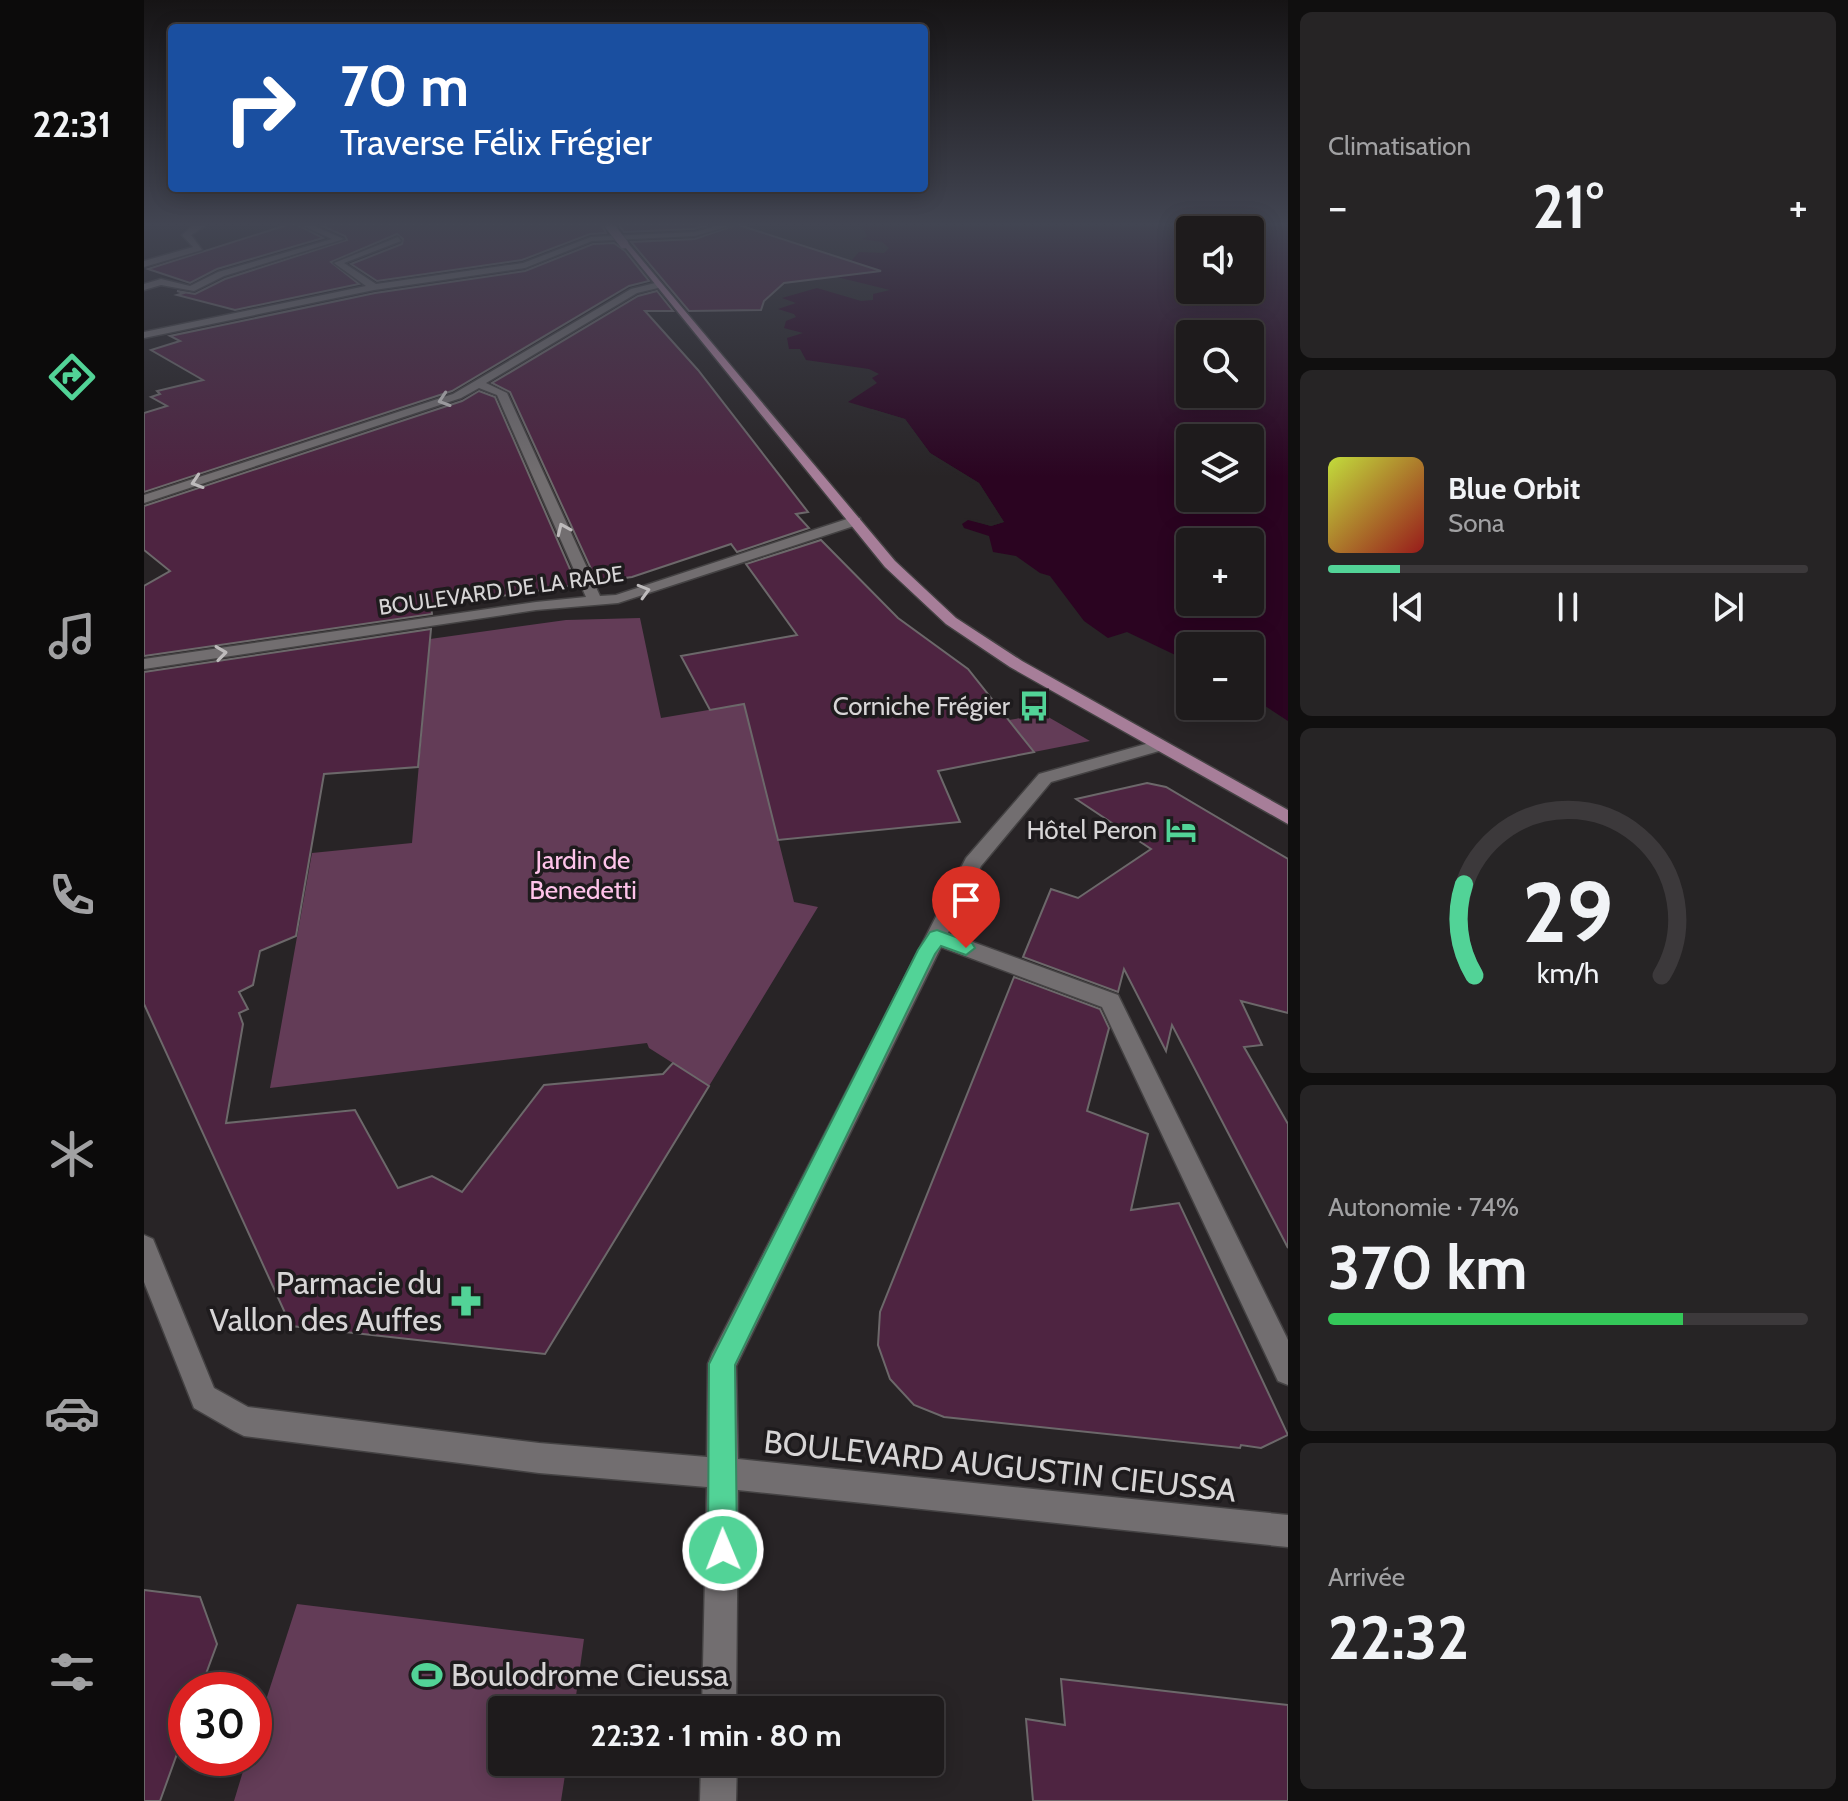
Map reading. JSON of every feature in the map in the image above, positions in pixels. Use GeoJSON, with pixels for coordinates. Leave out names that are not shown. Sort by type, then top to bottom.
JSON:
{"type":"FeatureCollection","features":[{"type":"Feature","properties":{"kind":"main road"},"geometry":{"type":"LineString","coordinates":[[679,309],[890,564],[951,621],[1016,664],[1288,818]]}},
{"type":"Feature","properties":{"kind":"street"},"geometry":{"type":"LineString","coordinates":[[144,335],[268,309]]}},
{"type":"Feature","properties":{"kind":"street"},"geometry":{"type":"LineString","coordinates":[[144,499],[457,396],[603,309]]}},
{"type":"Feature","properties":{"kind":"street"},"geometry":{"type":"LineString","coordinates":[[477,383],[502,393],[594,600]]}},
{"type":"Feature","properties":{"kind":"street","name":"BOULEVARD DE LA RADE"},"geometry":{"type":"LineString","coordinates":[[144,664],[646,591],[855,521]]}},
{"type":"Feature","properties":{"kind":"street"},"geometry":{"type":"LineString","coordinates":[[719,1696],[722,1364],[973,863],[1045,778],[1160,745]]}},
{"type":"Feature","properties":{"kind":"street"},"geometry":{"type":"LineString","coordinates":[[937,937],[1110,1001],[1288,1371]]}},
{"type":"Feature","properties":{"kind":"street","name":"BOULEVARD AUGUSTIN CIEUSSA"},"geometry":{"type":"LineString","coordinates":[[144,1248],[204,1398],[244,1421],[539,1458],[722,1473],[1288,1531]]}},
{"type":"Feature","properties":{"kind":"street"},"geometry":{"type":"LineString","coordinates":[[718,1801],[719,1776]]}},
{"type":"Feature","properties":{"kind":"green space","name":"Jardin de Benedetti"},"geometry":{"type":"Polygon","coordinates":[[[640,618],[661,718],[744,704],[794,902],[818,907],[709,1086],[649,1048],[647,1043],[270,1088],[312,853],[412,843],[430,639],[566,620],[640,618]]]}},
{"type":"Feature","properties":{"kind":"green space"},"geometry":{"type":"Polygon","coordinates":[[[1043,714],[1090,741],[1034,752],[1009,720],[1043,714]]]}},
{"type":"Feature","properties":{"kind":"green space","name":"Boulodrome Cieussa"},"geometry":{"type":"Polygon","coordinates":[[[297,1604],[584,1639],[576,1696],[488,1696],[488,1776],[565,1776],[561,1801],[234,1801],[242,1776],[272,1776],[272,1681],[297,1604]]]}},
{"type":"Feature","properties":{"kind":"shaded area"},"geometry":{"type":"Polygon","coordinates":[[[778,309],[1288,309],[1288,721],[1264,705],[1264,632],[1176,632],[1176,655],[1127,632],[1108,638],[1084,621],[1050,576],[1040,573],[1016,556],[993,552],[989,536],[964,528],[962,524],[968,520],[991,526],[1004,522],[979,483],[930,453],[905,419],[848,402],[877,383],[872,378],[879,374],[869,369],[806,360],[800,349],[789,349],[787,338],[803,333],[784,328],[786,321],[796,317],[778,309]]]}},
{"type":"Feature","properties":{"kind":"pier"},"geometry":{"type":"Polygon","coordinates":[[[872,409],[905,419],[930,453],[979,483],[1004,522],[991,526],[964,518],[991,522],[998,520],[976,486],[928,456],[902,423],[862,410],[872,409]]]}},
{"type":"Feature","properties":{"kind":"building"},"geometry":{"type":"Polygon","coordinates":[[[298,309],[590,309],[452,391],[144,492],[144,413],[167,406],[151,397],[160,394],[157,391],[203,380],[151,350],[180,341],[170,336],[298,309]]]}},
{"type":"Feature","properties":{"kind":"building"},"geometry":{"type":"Polygon","coordinates":[[[616,309],[671,309],[673,311],[645,311],[698,370],[808,512],[796,514],[809,528],[737,552],[731,544],[632,577],[597,582],[510,392],[492,383],[616,309]]]}},
{"type":"Feature","properties":{"kind":"building"},"geometry":{"type":"Polygon","coordinates":[[[687,309],[761,309],[761,310],[687,309]]]}},
{"type":"Feature","properties":{"kind":"building"},"geometry":{"type":"Polygon","coordinates":[[[479,391],[495,397],[577,585],[431,606],[432,614],[144,656],[144,586],[170,571],[144,550],[144,506],[462,401],[479,391]]]}},
{"type":"Feature","properties":{"kind":"building"},"geometry":{"type":"Polygon","coordinates":[[[821,540],[898,618],[968,669],[1034,752],[938,771],[960,822],[778,840],[744,704],[710,710],[681,656],[797,635],[746,564],[821,540]]]}},
{"type":"Feature","properties":{"kind":"building"},"geometry":{"type":"Polygon","coordinates":[[[431,629],[418,767],[324,774],[296,936],[260,951],[253,985],[239,992],[248,1009],[239,1013],[243,1024],[226,1123],[355,1110],[398,1188],[432,1176],[462,1192],[544,1085],[663,1074],[673,1063],[709,1086],[545,1354],[291,1326],[144,1004],[144,672],[431,629]]]}},
{"type":"Feature","properties":{"kind":"building"},"geometry":{"type":"Polygon","coordinates":[[[1147,783],[1166,787],[1288,859],[1288,1013],[1241,1001],[1262,1045],[1244,1047],[1288,1124],[1288,1248],[1172,1025],[1166,1051],[1124,969],[1118,992],[1023,957],[1051,889],[1078,898],[1151,849],[1076,799],[1147,783]]]}},
{"type":"Feature","properties":{"kind":"building"},"geometry":{"type":"Polygon","coordinates":[[[1014,977],[1100,1009],[1109,1028],[1087,1111],[1148,1134],[1131,1210],[1179,1203],[1288,1435],[1261,1448],[1241,1445],[1240,1448],[944,1417],[914,1405],[890,1379],[878,1345],[880,1312],[1014,977]]]}},
{"type":"Feature","properties":{"kind":"building"},"geometry":{"type":"Polygon","coordinates":[[[144,1590],[200,1597],[217,1644],[207,1672],[168,1672],[169,1776],[160,1801],[144,1801],[144,1590]]]}},
{"type":"Feature","properties":{"kind":"building"},"geometry":{"type":"Polygon","coordinates":[[[1061,1679],[1288,1705],[1288,1801],[1033,1801],[1026,1719],[1065,1725],[1061,1679]]]}},
{"type":"Feature","properties":{"kind":"place","name":"Corniche Frégier"},"geometry":{"type":"Point","coordinates":[1034,706]}},
{"type":"Feature","properties":{"kind":"place","name":"Hôtel Peron"},"geometry":{"type":"Point","coordinates":[1181,830]}},
{"type":"Feature","properties":{"kind":"place","name":"Parmacie du Vallon des Auffes"},"geometry":{"type":"Point","coordinates":[466,1301]}},
{"type":"Feature","properties":{"kind":"place","name":"Boulodrome Cieussa"},"geometry":{"type":"Point","coordinates":[427,1675]}},
{"type":"Feature","properties":{"kind":"route"},"geometry":{"type":"LineString","coordinates":[[723,1550],[722,1364],[928,950],[937,937],[966,948]]}}]}
